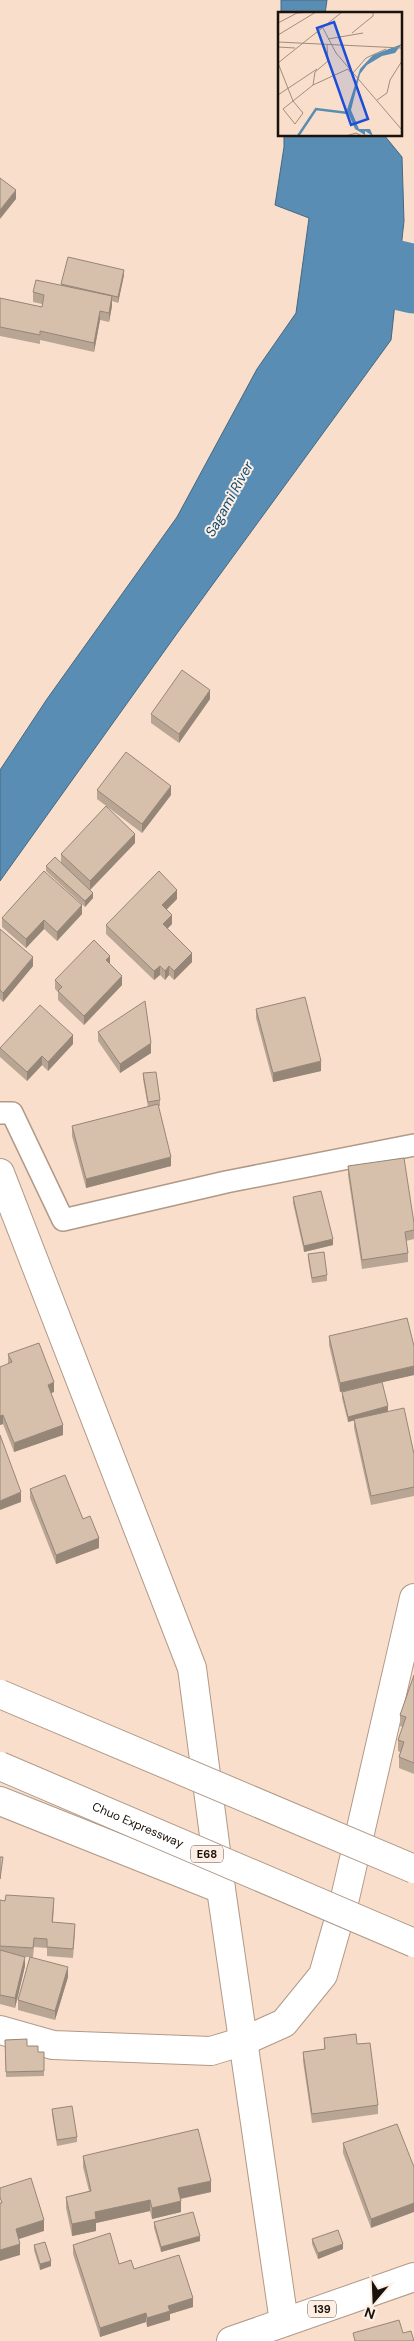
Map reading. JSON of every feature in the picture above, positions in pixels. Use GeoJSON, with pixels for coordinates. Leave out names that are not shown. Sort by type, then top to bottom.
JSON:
{"type":"FeatureCollection","features":[{"type":"Feature","properties":{"kind":"main road"},"geometry":{"type":"LineString","coordinates":[[0,1173],[192,1668],[221,1889],[284,2322]]}},
{"type":"Feature","properties":{"kind":"main road"},"geometry":{"type":"LineString","coordinates":[[0,2030],[54,2045],[211,2051],[244,2041],[284,2023],[324,1975],[345,1898],[414,1598]]}},
{"type":"Feature","properties":{"kind":"main road"},"geometry":{"type":"LineString","coordinates":[[0,1694],[414,1869]]}},
{"type":"Feature","properties":{"kind":"main road","name":"Chuo Expressway"},"geometry":{"type":"LineString","coordinates":[[0,1766],[414,1943]]}},
{"type":"Feature","properties":{"kind":"main road"},"geometry":{"type":"LineString","coordinates":[[0,1801],[221,1889]]}},
{"type":"Feature","properties":{"kind":"main road","name":"139"},"geometry":{"type":"LineString","coordinates":[[231,2341],[414,2277]]}},
{"type":"Feature","properties":{"kind":"lane"},"geometry":{"type":"LineString","coordinates":[[0,1113],[12,1113],[62,1220],[226,1182],[414,1145]]}},
{"type":"Feature","properties":{"kind":"water"},"geometry":{"type":"Polygon","coordinates":[[[281,0],[327,0],[325,12],[281,12],[281,0]]]}},
{"type":"Feature","properties":{"kind":"water","name":"Sagami River"},"geometry":{"type":"Polygon","coordinates":[[[284,136],[385,136],[402,157],[404,221],[391,340],[178,632],[0,881],[0,770],[47,699],[177,517],[257,369],[296,313],[309,218],[275,205],[284,136]]]}},
{"type":"Feature","properties":{"kind":"building"},"geometry":{"type":"Polygon","coordinates":[[[0,178],[16,190],[0,210],[0,178]]]}},
{"type":"Feature","properties":{"kind":"building"},"geometry":{"type":"Polygon","coordinates":[[[68,257],[124,270],[118,297],[61,284],[68,257]]]}},
{"type":"Feature","properties":{"kind":"building"},"geometry":{"type":"Polygon","coordinates":[[[36,280],[112,296],[109,313],[100,311],[94,343],[40,331],[40,335],[0,327],[0,298],[42,307],[44,295],[33,292],[36,280]]]}},
{"type":"Feature","properties":{"kind":"building"},"geometry":{"type":"Polygon","coordinates":[[[182,670],[210,690],[179,734],[151,714],[182,670]]]}},
{"type":"Feature","properties":{"kind":"building"},"geometry":{"type":"Polygon","coordinates":[[[126,752],[171,786],[142,824],[97,790],[126,752]]]}},
{"type":"Feature","properties":{"kind":"building"},"geometry":{"type":"Polygon","coordinates":[[[106,806],[135,834],[90,881],[61,854],[106,806]]]}},
{"type":"Feature","properties":{"kind":"building"},"geometry":{"type":"Polygon","coordinates":[[[55,857],[93,893],[85,901],[46,866],[55,857]]]}},
{"type":"Feature","properties":{"kind":"building"},"geometry":{"type":"Polygon","coordinates":[[[44,871],[82,905],[57,932],[44,920],[26,939],[2,918],[44,871]]]}},
{"type":"Feature","properties":{"kind":"building"},"geometry":{"type":"Polygon","coordinates":[[[159,871],[177,890],[162,905],[172,915],[163,924],[192,953],[174,971],[169,966],[165,971],[160,966],[154,971],[106,925],[159,871]]]}},
{"type":"Feature","properties":{"kind":"building"},"geometry":{"type":"Polygon","coordinates":[[[0,929],[33,957],[3,993],[0,990],[0,929]]]}},
{"type":"Feature","properties":{"kind":"building"},"geometry":{"type":"Polygon","coordinates":[[[94,940],[110,956],[106,960],[122,976],[84,1016],[58,991],[62,987],[55,980],[94,940]]]}},
{"type":"Feature","properties":{"kind":"building"},"geometry":{"type":"Polygon","coordinates":[[[305,997],[321,1061],[273,1073],[256,1009],[305,997]]]}},
{"type":"Feature","properties":{"kind":"building"},"geometry":{"type":"Polygon","coordinates":[[[145,1001],[151,1043],[120,1064],[98,1032],[145,1001]]]}},
{"type":"Feature","properties":{"kind":"building"},"geometry":{"type":"Polygon","coordinates":[[[40,1005],[73,1035],[48,1062],[42,1056],[27,1072],[0,1048],[40,1005]]]}},
{"type":"Feature","properties":{"kind":"building"},"geometry":{"type":"Polygon","coordinates":[[[156,1072],[160,1100],[148,1102],[143,1073],[156,1072]]]}},
{"type":"Feature","properties":{"kind":"building"},"geometry":{"type":"Polygon","coordinates":[[[158,1104],[171,1157],[86,1179],[72,1126],[158,1104]]]}},
{"type":"Feature","properties":{"kind":"building"},"geometry":{"type":"Polygon","coordinates":[[[404,1158],[414,1223],[414,1230],[405,1232],[408,1253],[362,1260],[348,1166],[404,1158]]]}},
{"type":"Feature","properties":{"kind":"building"},"geometry":{"type":"Polygon","coordinates":[[[321,1191],[333,1239],[304,1246],[293,1197],[321,1191]]]}},
{"type":"Feature","properties":{"kind":"building"},"geometry":{"type":"Polygon","coordinates":[[[324,1252],[327,1275],[312,1278],[308,1254],[324,1252]]]}},
{"type":"Feature","properties":{"kind":"building"},"geometry":{"type":"Polygon","coordinates":[[[407,1318],[414,1346],[414,1366],[340,1383],[329,1336],[407,1318]]]}},
{"type":"Feature","properties":{"kind":"building"},"geometry":{"type":"Polygon","coordinates":[[[39,1343],[54,1382],[48,1385],[63,1425],[14,1443],[3,1415],[0,1416],[0,1367],[12,1362],[8,1354],[39,1343]]]}},
{"type":"Feature","properties":{"kind":"building"},"geometry":{"type":"Polygon","coordinates":[[[382,1382],[388,1406],[348,1417],[342,1392],[382,1382]]]}},
{"type":"Feature","properties":{"kind":"building"},"geometry":{"type":"Polygon","coordinates":[[[404,1408],[414,1454],[414,1487],[371,1496],[354,1419],[404,1408]]]}},
{"type":"Feature","properties":{"kind":"building"},"geometry":{"type":"Polygon","coordinates":[[[0,1435],[21,1492],[0,1501],[0,1435]]]}},
{"type":"Feature","properties":{"kind":"building"},"geometry":{"type":"Polygon","coordinates":[[[65,1475],[83,1519],[90,1516],[99,1538],[56,1555],[30,1489],[65,1475]]]}},
{"type":"Feature","properties":{"kind":"building"},"geometry":{"type":"Polygon","coordinates":[[[414,1675],[414,1763],[399,1757],[404,1742],[398,1740],[406,1717],[400,1715],[414,1675]]]}},
{"type":"Feature","properties":{"kind":"building"},"geometry":{"type":"Polygon","coordinates":[[[0,1857],[3,1857],[0,1879],[0,1857]]]}},
{"type":"Feature","properties":{"kind":"building"},"geometry":{"type":"Polygon","coordinates":[[[6,1895],[54,1898],[52,1922],[75,1924],[73,1949],[47,1947],[47,1939],[34,1938],[33,1948],[0,1946],[0,1900],[5,1901],[6,1895]]]}},
{"type":"Feature","properties":{"kind":"building"},"geometry":{"type":"Polygon","coordinates":[[[0,1950],[25,1957],[15,1998],[0,1995],[0,1950]]]}},
{"type":"Feature","properties":{"kind":"building"},"geometry":{"type":"Polygon","coordinates":[[[30,1957],[68,1967],[55,2011],[18,2000],[30,1957]]]}},
{"type":"Feature","properties":{"kind":"building"},"geometry":{"type":"Polygon","coordinates":[[[356,2034],[357,2044],[370,2043],[378,2105],[312,2114],[303,2052],[325,2049],[324,2038],[356,2034]]]}},
{"type":"Feature","properties":{"kind":"building"},"geometry":{"type":"Polygon","coordinates":[[[27,2039],[27,2046],[38,2046],[38,2052],[44,2052],[44,2071],[6,2072],[5,2040],[27,2039]]]}},
{"type":"Feature","properties":{"kind":"building"},"geometry":{"type":"Polygon","coordinates":[[[72,2106],[77,2137],[57,2140],[52,2109],[72,2106]]]}},
{"type":"Feature","properties":{"kind":"building"},"geometry":{"type":"Polygon","coordinates":[[[397,2124],[414,2167],[414,2203],[371,2219],[343,2143],[397,2124]]]}},
{"type":"Feature","properties":{"kind":"building"},"geometry":{"type":"Polygon","coordinates":[[[198,2129],[211,2181],[178,2188],[181,2201],[152,2208],[150,2200],[95,2212],[96,2219],[72,2224],[66,2197],[91,2191],[83,2156],[198,2129]]]}},
{"type":"Feature","properties":{"kind":"building"},"geometry":{"type":"Polygon","coordinates":[[[31,2178],[44,2220],[16,2229],[20,2244],[0,2250],[0,2203],[2,2203],[0,2188],[31,2178]]]}},
{"type":"Feature","properties":{"kind":"building"},"geometry":{"type":"Polygon","coordinates":[[[193,2212],[200,2236],[161,2247],[154,2222],[193,2212]]]}},
{"type":"Feature","properties":{"kind":"building"},"geometry":{"type":"Polygon","coordinates":[[[338,2230],[343,2244],[318,2253],[312,2239],[338,2230]]]}},
{"type":"Feature","properties":{"kind":"building"},"geometry":{"type":"Polygon","coordinates":[[[110,2233],[119,2264],[131,2260],[134,2269],[179,2255],[193,2298],[168,2306],[170,2311],[147,2318],[146,2313],[100,2328],[73,2245],[110,2233]]]}},
{"type":"Feature","properties":{"kind":"building"},"geometry":{"type":"Polygon","coordinates":[[[45,2242],[51,2261],[40,2264],[34,2245],[45,2242]]]}},
{"type":"Feature","properties":{"kind":"building"},"geometry":{"type":"Polygon","coordinates":[[[399,2320],[403,2333],[411,2331],[414,2341],[355,2341],[353,2333],[399,2320]]]}},
{"type":"Feature","properties":{"kind":"waterway"},"geometry":{"type":"LineString","coordinates":[[376,270],[414,279]]}}]}
